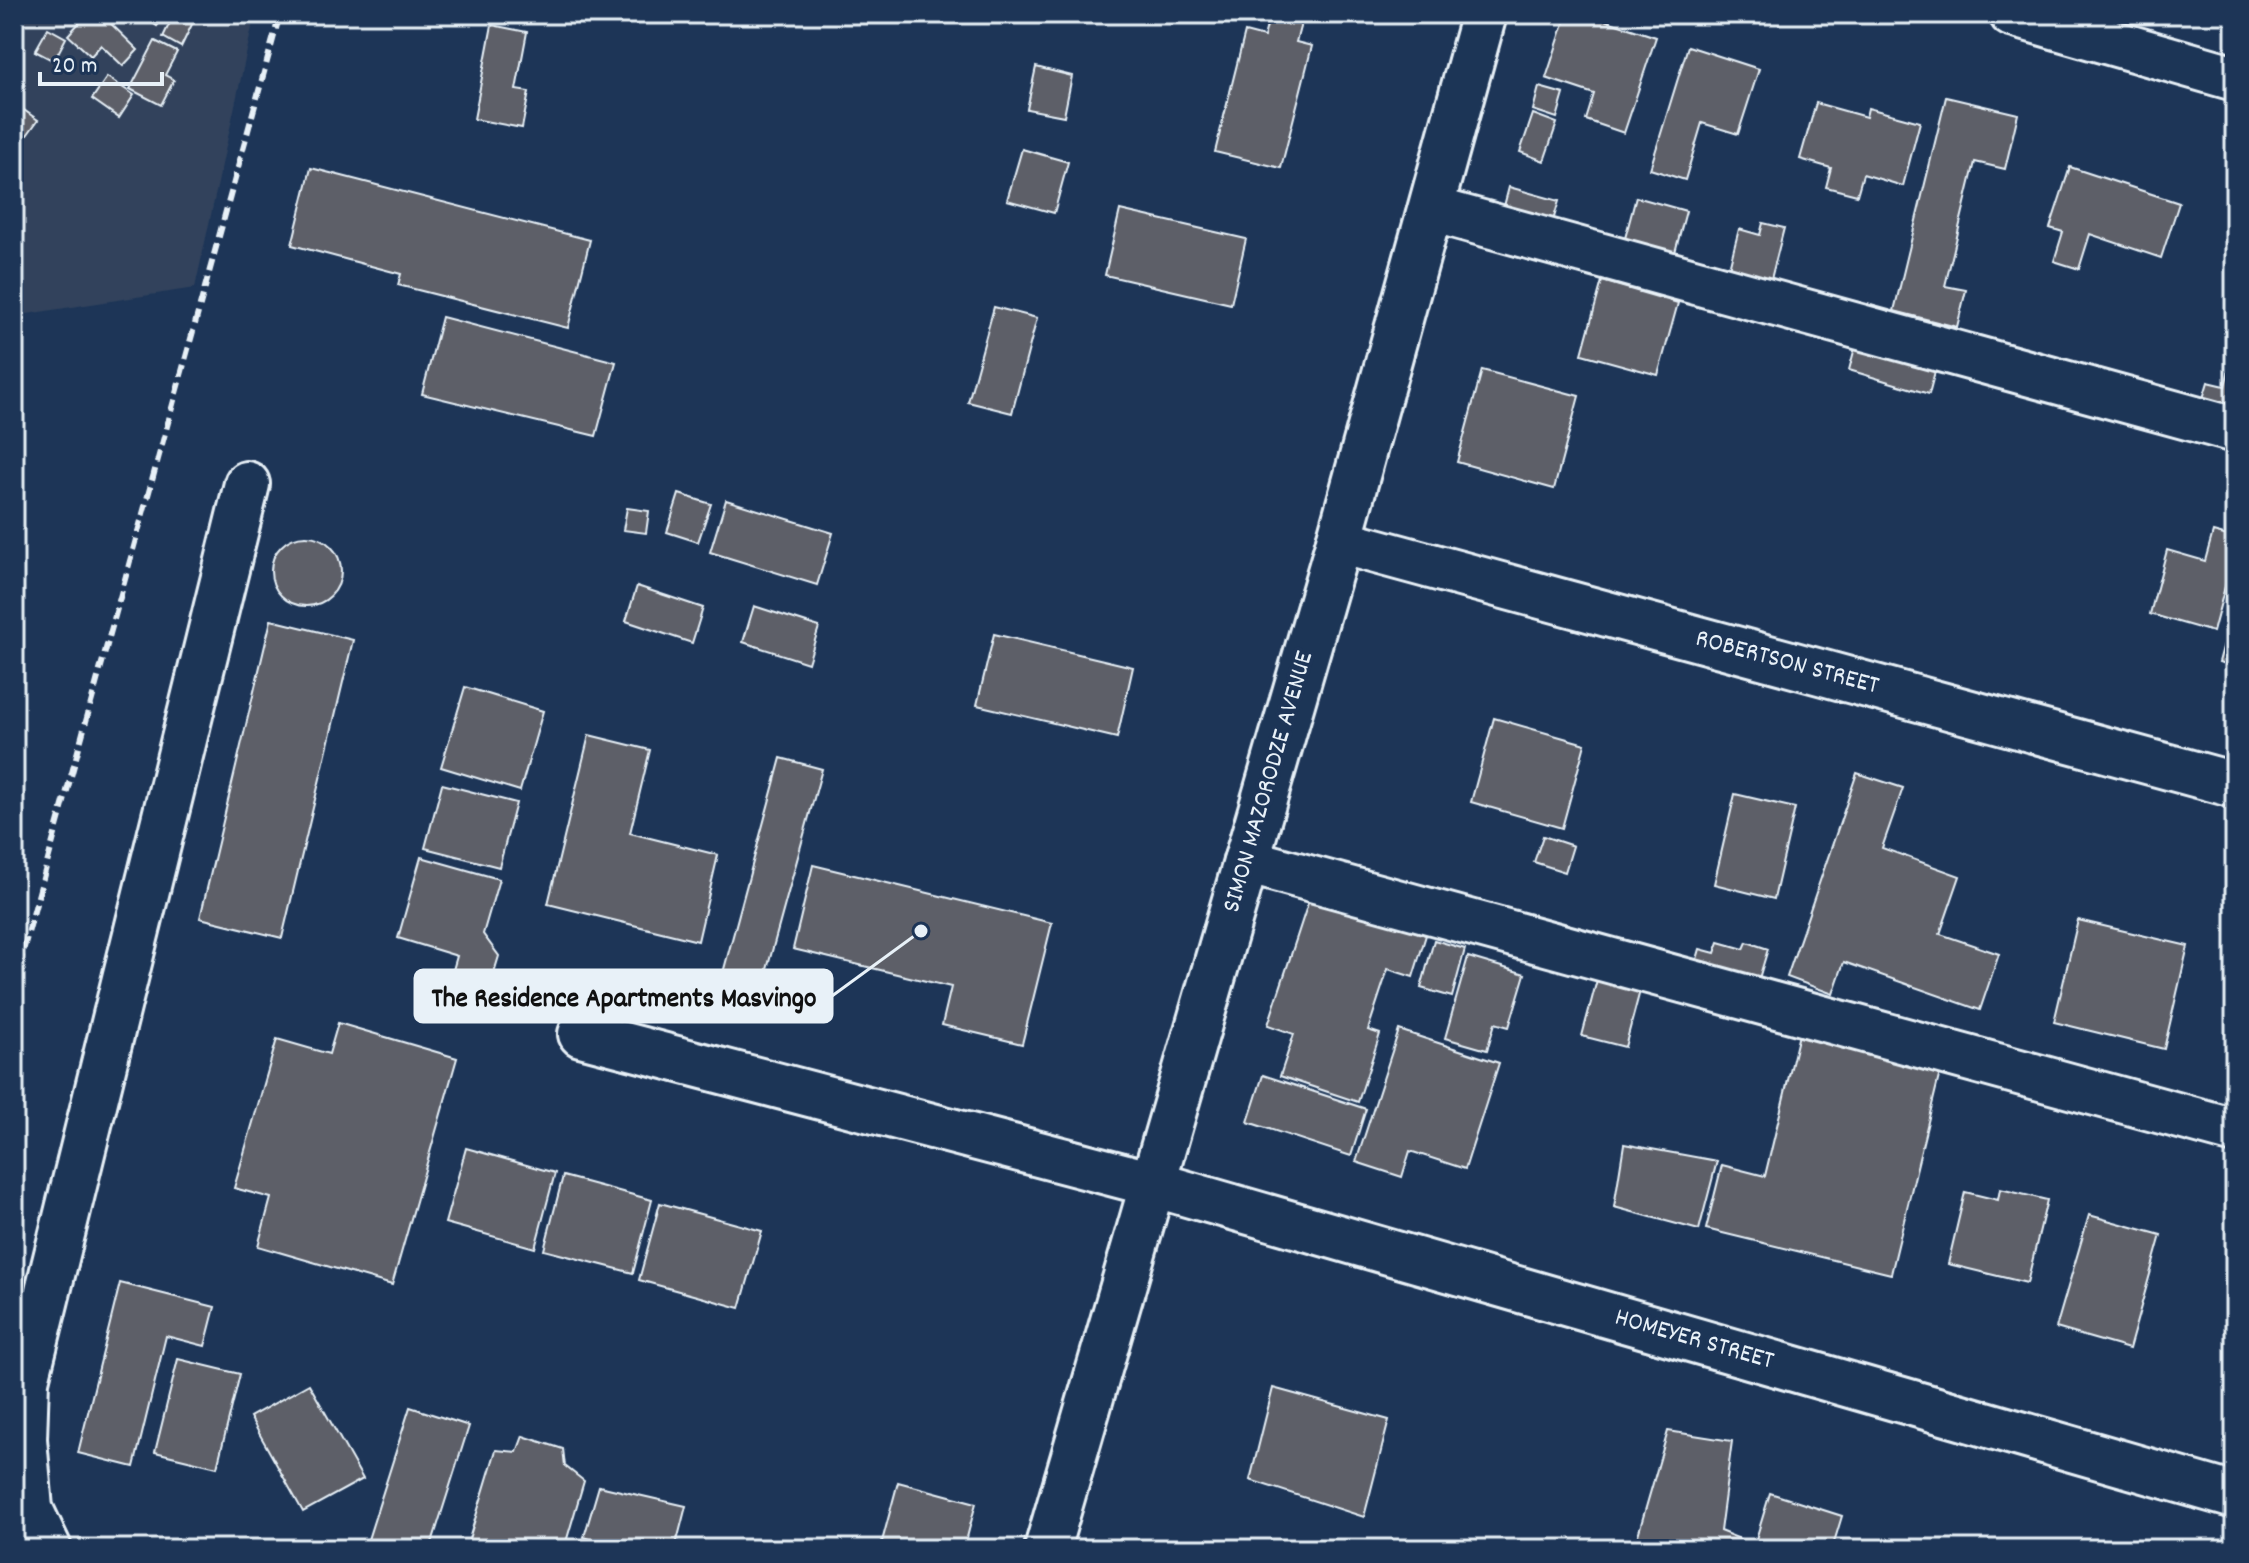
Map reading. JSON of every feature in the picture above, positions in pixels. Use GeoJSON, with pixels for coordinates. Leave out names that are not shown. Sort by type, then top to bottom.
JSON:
{"type":"FeatureCollection","features":[{"type":"Feature","properties":{"kind":"street","name":"SIMON MAZORODZE AVENUE"},"geometry":{"type":"LineString","coordinates":[[1047,1549],[1339,541],[1484,14]]}},
{"type":"Feature","properties":{"kind":"street"},"geometry":{"type":"LineString","coordinates":[[2012,14],[2235,78]]}},
{"type":"Feature","properties":{"kind":"street"},"geometry":{"type":"LineString","coordinates":[[1431,209],[2235,430]]}},
{"type":"Feature","properties":{"kind":"street"},"geometry":{"type":"LineString","coordinates":[[49,1549],[30,1509],[24,1439],[26,1380],[247,484]]}},
{"type":"Feature","properties":{"kind":"street","name":"ROBERTSON STREET"},"geometry":{"type":"LineString","coordinates":[[1339,541],[2235,785]]}},
{"type":"Feature","properties":{"kind":"street"},"geometry":{"type":"LineString","coordinates":[[1246,861],[2235,1131]]}},
{"type":"Feature","properties":{"kind":"street","name":"HOMEYER STREET"},"geometry":{"type":"LineString","coordinates":[[581,1034],[1153,1184],[2235,1496]]}},
{"type":"Feature","properties":{"kind":"shaded area"},"geometry":{"type":"Polygon","coordinates":[[[14,14],[255,14],[195,288],[14,316],[14,14]]]}},
{"type":"Feature","properties":{"kind":"building"},"geometry":{"type":"Polygon","coordinates":[[[72,14],[101,14],[138,50],[123,66],[101,45],[91,56],[68,35],[80,22],[72,14]]]}},
{"type":"Feature","properties":{"kind":"building"},"geometry":{"type":"Polygon","coordinates":[[[140,14],[166,14],[157,26],[140,14]]]}},
{"type":"Feature","properties":{"kind":"building"},"geometry":{"type":"Polygon","coordinates":[[[174,14],[197,14],[181,47],[163,37],[174,14]]]}},
{"type":"Feature","properties":{"kind":"building"},"geometry":{"type":"Polygon","coordinates":[[[1270,14],[1303,16],[1296,42],[1312,46],[1281,168],[1215,152],[1245,32],[1264,37],[1270,14]]]}},
{"type":"Feature","properties":{"kind":"building"},"geometry":{"type":"Polygon","coordinates":[[[1567,14],[1599,14],[1598,18],[1656,37],[1624,133],[1586,120],[1594,94],[1546,78],[1567,14]]]}},
{"type":"Feature","properties":{"kind":"building"},"geometry":{"type":"Polygon","coordinates":[[[492,25],[527,32],[516,90],[529,92],[522,128],[474,119],[492,25]]]}},
{"type":"Feature","properties":{"kind":"building"},"geometry":{"type":"Polygon","coordinates":[[[48,28],[66,38],[54,61],[35,51],[48,28]]]}},
{"type":"Feature","properties":{"kind":"building"},"geometry":{"type":"Polygon","coordinates":[[[155,41],[177,52],[165,75],[174,80],[161,105],[130,89],[155,41]]]}},
{"type":"Feature","properties":{"kind":"building"},"geometry":{"type":"Polygon","coordinates":[[[1688,46],[1759,69],[1738,134],[1702,123],[1685,180],[1650,169],[1688,46]]]}},
{"type":"Feature","properties":{"kind":"building"},"geometry":{"type":"Polygon","coordinates":[[[1036,67],[1072,76],[1064,116],[1027,109],[1036,67]]]}},
{"type":"Feature","properties":{"kind":"building"},"geometry":{"type":"Polygon","coordinates":[[[107,77],[134,95],[119,118],[92,99],[107,77]]]}},
{"type":"Feature","properties":{"kind":"building"},"geometry":{"type":"Polygon","coordinates":[[[1539,87],[1564,94],[1557,118],[1533,110],[1539,87]]]}},
{"type":"Feature","properties":{"kind":"building"},"geometry":{"type":"Polygon","coordinates":[[[1946,97],[2018,114],[2005,169],[1975,162],[1945,286],[1966,290],[1957,327],[1894,311],[1946,97]]]}},
{"type":"Feature","properties":{"kind":"building"},"geometry":{"type":"Polygon","coordinates":[[[14,103],[38,120],[25,138],[14,131],[14,103]]]}},
{"type":"Feature","properties":{"kind":"building"},"geometry":{"type":"Polygon","coordinates":[[[1816,103],[1866,117],[1868,108],[1920,122],[1903,186],[1863,174],[1857,195],[1826,187],[1831,168],[1800,159],[1816,103]]]}},
{"type":"Feature","properties":{"kind":"building"},"geometry":{"type":"Polygon","coordinates":[[[1533,114],[1557,123],[1544,161],[1520,152],[1533,114]]]}},
{"type":"Feature","properties":{"kind":"building"},"geometry":{"type":"Polygon","coordinates":[[[14,135],[22,142],[14,152],[14,135]]]}},
{"type":"Feature","properties":{"kind":"building"},"geometry":{"type":"Polygon","coordinates":[[[1022,149],[1068,162],[1054,213],[1007,200],[1022,149]]]}},
{"type":"Feature","properties":{"kind":"building"},"geometry":{"type":"Polygon","coordinates":[[[2070,167],[2179,203],[2161,258],[2090,234],[2079,269],[2054,261],[2063,232],[2050,228],[2070,167]]]}},
{"type":"Feature","properties":{"kind":"building"},"geometry":{"type":"Polygon","coordinates":[[[311,168],[590,240],[568,328],[398,285],[401,274],[292,245],[311,168]]]}},
{"type":"Feature","properties":{"kind":"building"},"geometry":{"type":"Polygon","coordinates":[[[1509,187],[1559,201],[1552,224],[1503,210],[1509,187]]]}},
{"type":"Feature","properties":{"kind":"building"},"geometry":{"type":"Polygon","coordinates":[[[1636,197],[1686,211],[1674,256],[1624,242],[1636,197]]]}},
{"type":"Feature","properties":{"kind":"building"},"geometry":{"type":"Polygon","coordinates":[[[1120,210],[1246,239],[1231,304],[1105,275],[1120,210]]]}},
{"type":"Feature","properties":{"kind":"building"},"geometry":{"type":"Polygon","coordinates":[[[1763,223],[1784,228],[1769,287],[1727,276],[1739,229],[1760,235],[1763,223]]]}},
{"type":"Feature","properties":{"kind":"building"},"geometry":{"type":"Polygon","coordinates":[[[1602,281],[1678,303],[1658,375],[1582,354],[1602,281]]]}},
{"type":"Feature","properties":{"kind":"building"},"geometry":{"type":"Polygon","coordinates":[[[994,307],[1037,318],[1012,413],[968,402],[994,307]]]}},
{"type":"Feature","properties":{"kind":"building"},"geometry":{"type":"Polygon","coordinates":[[[442,317],[616,362],[596,436],[422,394],[442,317]]]}},
{"type":"Feature","properties":{"kind":"building"},"geometry":{"type":"Polygon","coordinates":[[[1858,336],[1938,360],[1929,394],[1849,370],[1858,336]]]}},
{"type":"Feature","properties":{"kind":"building"},"geometry":{"type":"Polygon","coordinates":[[[2232,356],[2235,357],[2235,411],[2201,405],[2208,382],[2225,386],[2232,356]]]}},
{"type":"Feature","properties":{"kind":"building"},"geometry":{"type":"Polygon","coordinates":[[[1482,370],[1579,396],[1554,489],[1457,462],[1482,370]]]}},
{"type":"Feature","properties":{"kind":"building"},"geometry":{"type":"Polygon","coordinates":[[[679,494],[711,504],[698,542],[667,532],[679,494]]]}},
{"type":"Feature","properties":{"kind":"building"},"geometry":{"type":"Polygon","coordinates":[[[726,500],[833,533],[817,585],[710,552],[726,500]]]}},
{"type":"Feature","properties":{"kind":"building"},"geometry":{"type":"Polygon","coordinates":[[[627,508],[649,511],[646,533],[623,530],[627,508]]]}},
{"type":"Feature","properties":{"kind":"building"},"geometry":{"type":"Polygon","coordinates":[[[2213,532],[2235,538],[2235,549],[2213,632],[2150,614],[2167,550],[2205,561],[2213,532]]]}},
{"type":"Feature","properties":{"kind":"building"},"geometry":{"type":"Polygon","coordinates":[[[306,536],[331,546],[341,571],[331,596],[306,606],[281,596],[271,571],[281,546],[306,536]]]}},
{"type":"Feature","properties":{"kind":"building"},"geometry":{"type":"Polygon","coordinates":[[[637,586],[703,608],[692,643],[626,621],[637,586]]]}},
{"type":"Feature","properties":{"kind":"building"},"geometry":{"type":"Polygon","coordinates":[[[2235,603],[2235,666],[2219,662],[2235,603]]]}},
{"type":"Feature","properties":{"kind":"building"},"geometry":{"type":"Polygon","coordinates":[[[754,606],[819,627],[808,663],[743,642],[754,606]]]}},
{"type":"Feature","properties":{"kind":"building"},"geometry":{"type":"Polygon","coordinates":[[[271,620],[353,640],[282,938],[200,918],[271,620]]]}},
{"type":"Feature","properties":{"kind":"building"},"geometry":{"type":"Polygon","coordinates":[[[994,634],[1133,667],[1117,738],[977,705],[994,634]]]}},
{"type":"Feature","properties":{"kind":"building"},"geometry":{"type":"Polygon","coordinates":[[[465,687],[543,711],[520,791],[441,767],[465,687]]]}},
{"type":"Feature","properties":{"kind":"building"},"geometry":{"type":"Polygon","coordinates":[[[1494,718],[1585,744],[1562,828],[1471,802],[1494,718]]]}},
{"type":"Feature","properties":{"kind":"building"},"geometry":{"type":"Polygon","coordinates":[[[589,735],[650,750],[630,833],[718,855],[698,941],[548,904],[589,735]]]}},
{"type":"Feature","properties":{"kind":"building"},"geometry":{"type":"Polygon","coordinates":[[[781,758],[822,769],[763,984],[723,973],[781,758]]]}},
{"type":"Feature","properties":{"kind":"building"},"geometry":{"type":"Polygon","coordinates":[[[1857,773],[1903,788],[1882,848],[1960,876],[1940,934],[1999,954],[1980,1010],[1844,962],[1833,994],[1787,977],[1857,773]]]}},
{"type":"Feature","properties":{"kind":"building"},"geometry":{"type":"Polygon","coordinates":[[[442,784],[516,803],[499,867],[425,848],[442,784]]]}},
{"type":"Feature","properties":{"kind":"building"},"geometry":{"type":"Polygon","coordinates":[[[1735,794],[1795,808],[1774,899],[1714,884],[1735,794]]]}},
{"type":"Feature","properties":{"kind":"building"},"geometry":{"type":"Polygon","coordinates":[[[1543,836],[1573,846],[1565,872],[1534,862],[1543,836]]]}},
{"type":"Feature","properties":{"kind":"building"},"geometry":{"type":"Polygon","coordinates":[[[421,857],[499,879],[483,934],[499,956],[489,989],[451,977],[457,956],[398,938],[421,857]]]}},
{"type":"Feature","properties":{"kind":"building"},"geometry":{"type":"Polygon","coordinates":[[[813,865],[1052,923],[1022,1044],[942,1025],[951,987],[793,949],[813,865]]]}},
{"type":"Feature","properties":{"kind":"building"},"geometry":{"type":"Polygon","coordinates":[[[1310,897],[1426,935],[1413,977],[1388,969],[1368,1030],[1380,1034],[1358,1102],[1280,1076],[1294,1034],[1268,1025],[1310,897]]]}},
{"type":"Feature","properties":{"kind":"building"},"geometry":{"type":"Polygon","coordinates":[[[2078,920],[2188,946],[2164,1049],[2054,1022],[2078,920]]]}},
{"type":"Feature","properties":{"kind":"building"},"geometry":{"type":"Polygon","coordinates":[[[1434,940],[1465,949],[1452,997],[1421,988],[1434,940]]]}},
{"type":"Feature","properties":{"kind":"building"},"geometry":{"type":"Polygon","coordinates":[[[1719,942],[1744,949],[1747,942],[1768,949],[1757,985],[1695,966],[1700,949],[1715,953],[1719,942]]]}},
{"type":"Feature","properties":{"kind":"building"},"geometry":{"type":"Polygon","coordinates":[[[1468,957],[1525,974],[1509,1027],[1495,1023],[1487,1050],[1445,1038],[1468,957]]]}},
{"type":"Feature","properties":{"kind":"building"},"geometry":{"type":"Polygon","coordinates":[[[1598,976],[1641,987],[1625,1047],[1582,1036],[1598,976]]]}},
{"type":"Feature","properties":{"kind":"building"},"geometry":{"type":"Polygon","coordinates":[[[338,1023],[457,1058],[392,1285],[258,1246],[271,1198],[234,1188],[277,1039],[329,1054],[338,1023]]]}},
{"type":"Feature","properties":{"kind":"building"},"geometry":{"type":"Polygon","coordinates":[[[1399,1030],[1499,1063],[1465,1169],[1410,1151],[1402,1177],[1356,1162],[1399,1030]]]}},
{"type":"Feature","properties":{"kind":"building"},"geometry":{"type":"Polygon","coordinates":[[[1800,1030],[1942,1064],[1891,1274],[1706,1229],[1722,1165],[1765,1176],[1800,1030]]]}},
{"type":"Feature","properties":{"kind":"building"},"geometry":{"type":"Polygon","coordinates":[[[1263,1075],[1366,1109],[1351,1156],[1248,1122],[1263,1075]]]}},
{"type":"Feature","properties":{"kind":"building"},"geometry":{"type":"Polygon","coordinates":[[[1624,1144],[1717,1161],[1699,1230],[1614,1207],[1624,1144]]]}},
{"type":"Feature","properties":{"kind":"building"},"geometry":{"type":"Polygon","coordinates":[[[466,1148],[555,1173],[535,1248],[445,1223],[466,1148]]]}},
{"type":"Feature","properties":{"kind":"building"},"geometry":{"type":"Polygon","coordinates":[[[563,1176],[652,1200],[633,1273],[544,1250],[563,1176]]]}},
{"type":"Feature","properties":{"kind":"building"},"geometry":{"type":"Polygon","coordinates":[[[2000,1189],[2047,1200],[2027,1283],[1948,1264],[1965,1192],[1998,1200],[2000,1189]]]}},
{"type":"Feature","properties":{"kind":"building"},"geometry":{"type":"Polygon","coordinates":[[[660,1203],[762,1231],[740,1308],[639,1280],[660,1203]]]}},
{"type":"Feature","properties":{"kind":"building"},"geometry":{"type":"Polygon","coordinates":[[[2089,1215],[2161,1235],[2129,1349],[2056,1328],[2089,1215]]]}},
{"type":"Feature","properties":{"kind":"building"},"geometry":{"type":"Polygon","coordinates":[[[120,1283],[215,1307],[205,1346],[166,1336],[134,1467],[78,1453],[120,1283]]]}},
{"type":"Feature","properties":{"kind":"building"},"geometry":{"type":"Polygon","coordinates":[[[178,1359],[240,1374],[217,1467],[155,1452],[178,1359]]]}},
{"type":"Feature","properties":{"kind":"building"},"geometry":{"type":"Polygon","coordinates":[[[309,1384],[363,1479],[303,1512],[250,1417],[309,1384]]]}},
{"type":"Feature","properties":{"kind":"building"},"geometry":{"type":"Polygon","coordinates":[[[1273,1388],[1389,1420],[1364,1517],[1250,1480],[1273,1388]]]}},
{"type":"Feature","properties":{"kind":"building"},"geometry":{"type":"Polygon","coordinates":[[[410,1407],[469,1426],[430,1549],[365,1549],[410,1407]]]}},
{"type":"Feature","properties":{"kind":"building"},"geometry":{"type":"Polygon","coordinates":[[[1668,1431],[1732,1441],[1720,1531],[1740,1539],[1737,1549],[1634,1549],[1668,1431]]]}},
{"type":"Feature","properties":{"kind":"building"},"geometry":{"type":"Polygon","coordinates":[[[523,1436],[563,1449],[565,1466],[584,1481],[564,1549],[466,1549],[496,1450],[517,1452],[523,1436]]]}},
{"type":"Feature","properties":{"kind":"building"},"geometry":{"type":"Polygon","coordinates":[[[898,1482],[976,1503],[964,1549],[880,1549],[898,1482]]]}},
{"type":"Feature","properties":{"kind":"building"},"geometry":{"type":"Polygon","coordinates":[[[599,1486],[686,1506],[675,1549],[622,1549],[584,1537],[599,1486]]]}},
{"type":"Feature","properties":{"kind":"building"},"geometry":{"type":"Polygon","coordinates":[[[1770,1493],[1842,1516],[1832,1549],[1753,1549],[1770,1493]]]}},
{"type":"Feature","properties":{"kind":"railway"},"geometry":{"type":"LineString","coordinates":[[14,984],[280,14]]}},
{"type":"Feature","properties":{"kind":"place","name":"The Residence Apartments Masvingo"},"geometry":{"type":"Point","coordinates":[921,931]}}]}
